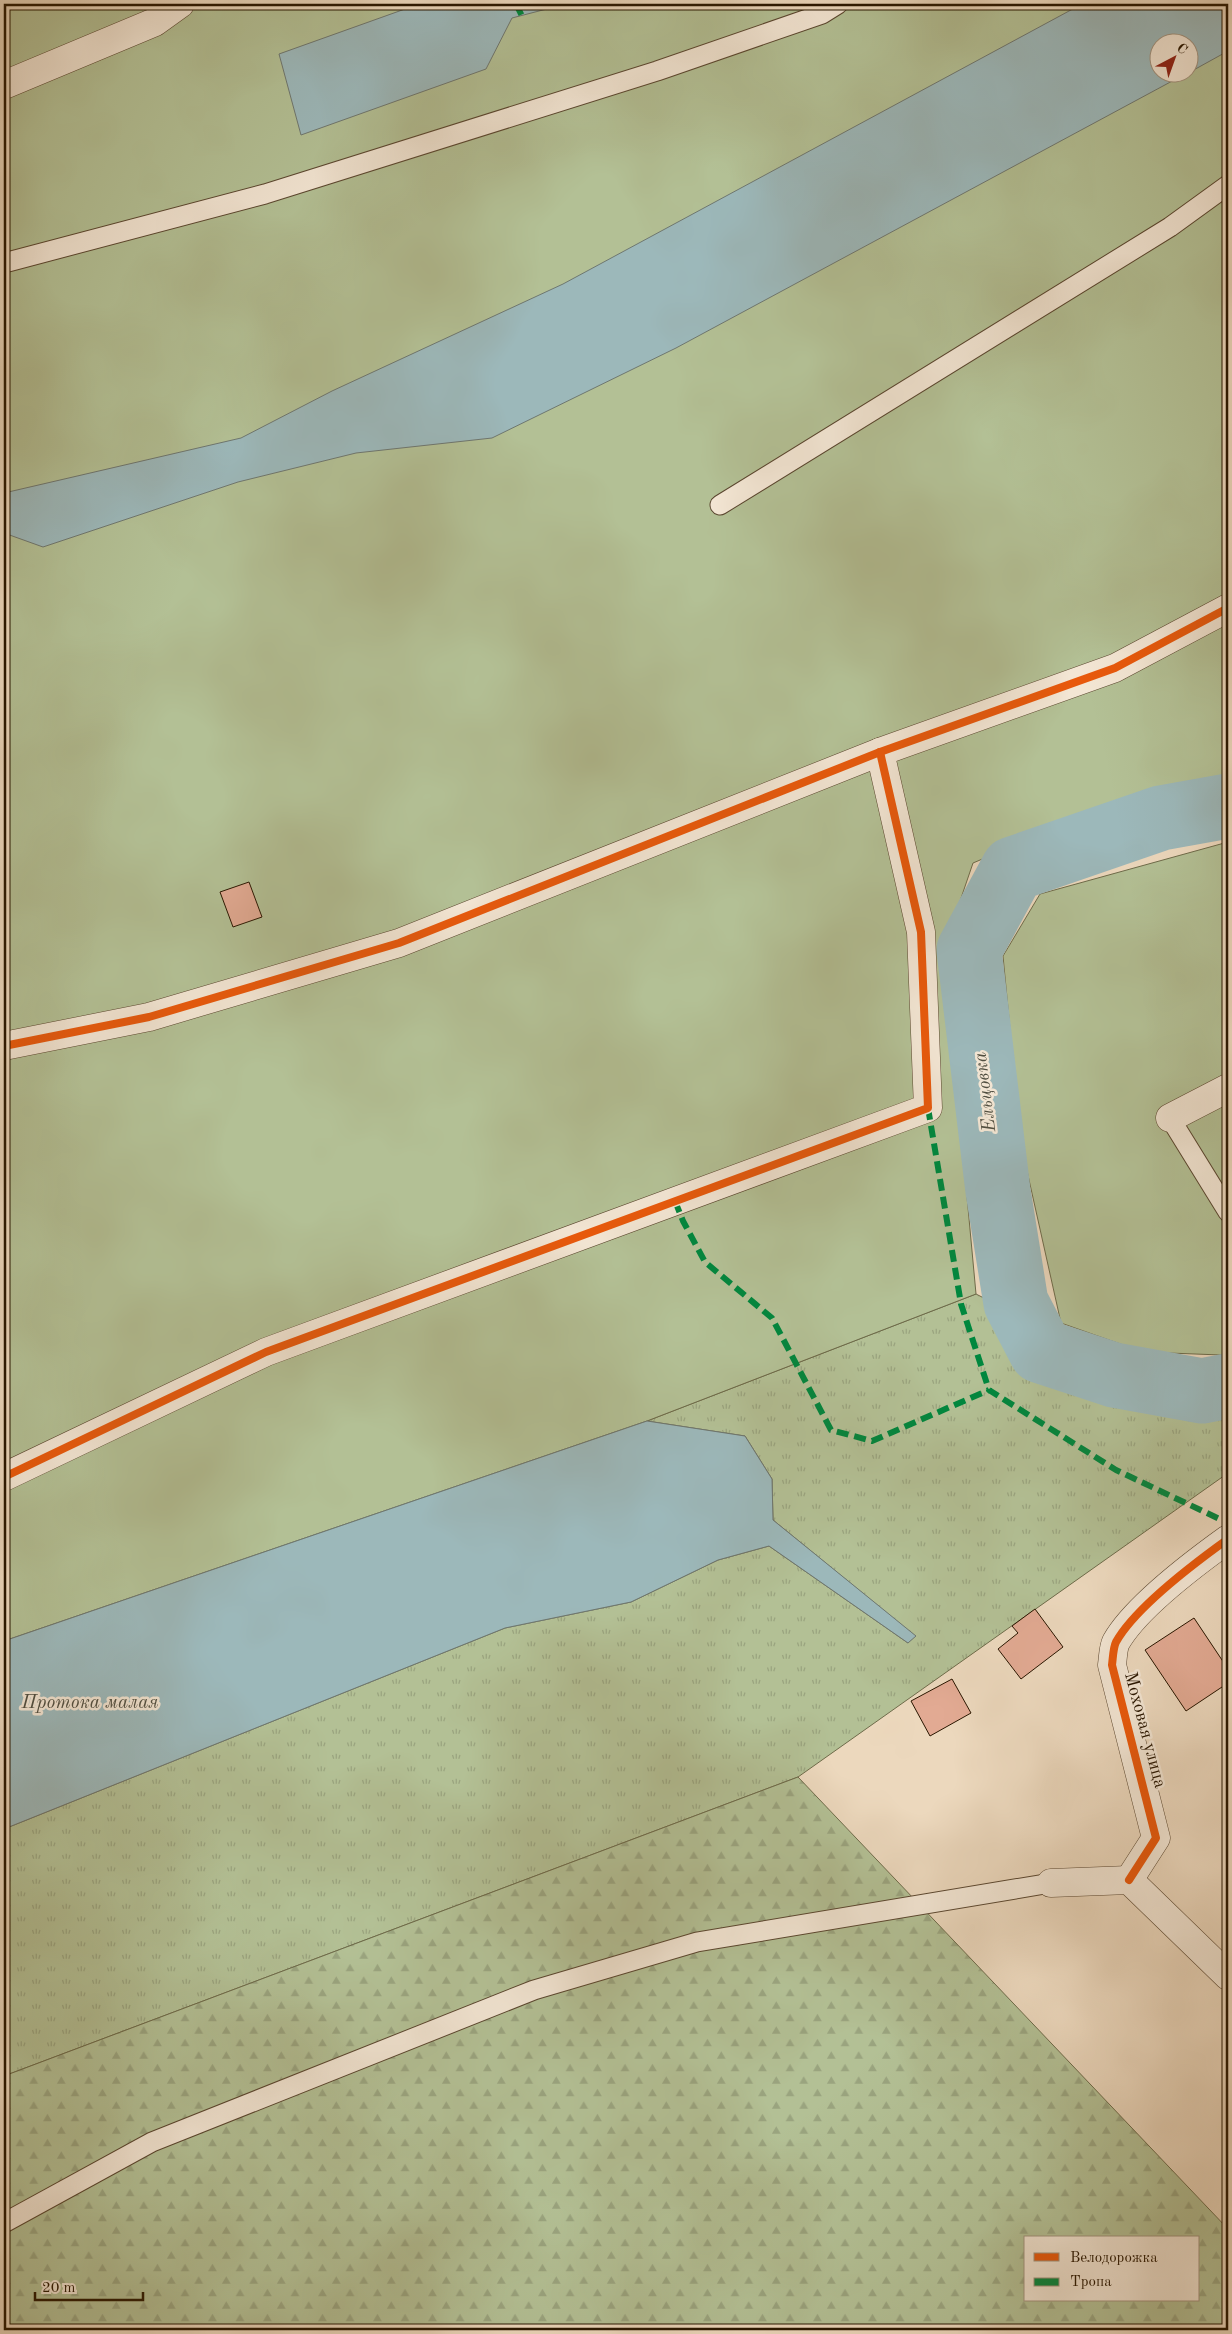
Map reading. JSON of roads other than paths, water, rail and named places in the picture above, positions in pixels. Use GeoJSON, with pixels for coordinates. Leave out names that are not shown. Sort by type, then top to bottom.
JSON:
{"type":"FeatureCollection","features":[{"type":"Feature","properties":{"kind":"street"},"geometry":{"type":"LineString","coordinates":[[4,85],[156,22],[180,4]]}},
{"type":"Feature","properties":{"kind":"street"},"geometry":{"type":"LineString","coordinates":[[4,1046],[149,1017],[399,943],[880,752],[1115,668],[1228,608]]}},
{"type":"Feature","properties":{"kind":"street"},"geometry":{"type":"LineString","coordinates":[[4,1477],[266,1352],[928,1108],[921,932],[880,752]]}},
{"type":"Feature","properties":{"kind":"street"},"geometry":{"type":"LineString","coordinates":[[1170,1118],[1228,1088]]}},
{"type":"Feature","properties":{"kind":"street","name":"Моховая улица"},"geometry":{"type":"LineString","coordinates":[[1129,1880],[1156,1838],[1112,1665],[1115,1643],[1134,1617],[1200,1559],[1228,1539]]}},
{"type":"Feature","properties":{"kind":"street"},"geometry":{"type":"LineString","coordinates":[[1051,1883],[1129,1880],[1228,1976]]}},
{"type":"Feature","properties":{"kind":"lane"},"geometry":{"type":"LineString","coordinates":[[4,263],[265,194],[657,71],[822,14],[838,4]]}},
{"type":"Feature","properties":{"kind":"lane"},"geometry":{"type":"LineString","coordinates":[[720,505],[1170,227],[1228,185]]}},
{"type":"Feature","properties":{"kind":"lane"},"geometry":{"type":"LineString","coordinates":[[1170,1118],[1228,1212]]}},
{"type":"Feature","properties":{"kind":"lane"},"geometry":{"type":"LineString","coordinates":[[4,2223],[152,2142],[534,1990],[697,1942],[1051,1883]]}},
{"type":"Feature","properties":{"kind":"water"},"geometry":{"type":"Polygon","coordinates":[[[419,4],[566,4],[512,18],[486,69],[301,135],[279,54],[419,4]]]}},
{"type":"Feature","properties":{"kind":"water"},"geometry":{"type":"Polygon","coordinates":[[[1082,4],[1228,4],[1228,51],[1200,66],[1200,32],[1150,32],[1150,82],[1170,82],[676,348],[492,438],[356,453],[238,482],[43,547],[4,533],[4,493],[241,438],[332,391],[563,284],[1082,4]]]}},
{"type":"Feature","properties":{"kind":"water","name":"Протока малая"},"geometry":{"type":"Polygon","coordinates":[[[647,1421],[745,1436],[772,1479],[773,1520],[916,1636],[908,1643],[769,1546],[718,1560],[631,1602],[505,1628],[4,1829],[4,1641],[647,1421]]]}},
{"type":"Feature","properties":{"kind":"waterway","name":"Ельцовка"},"geometry":{"type":"LineString","coordinates":[[1228,806],[1161,818],[1013,869],[969,950],[998,1191],[1016,1303],[1041,1351],[1114,1375],[1202,1391],[1228,1386]]}}]}
